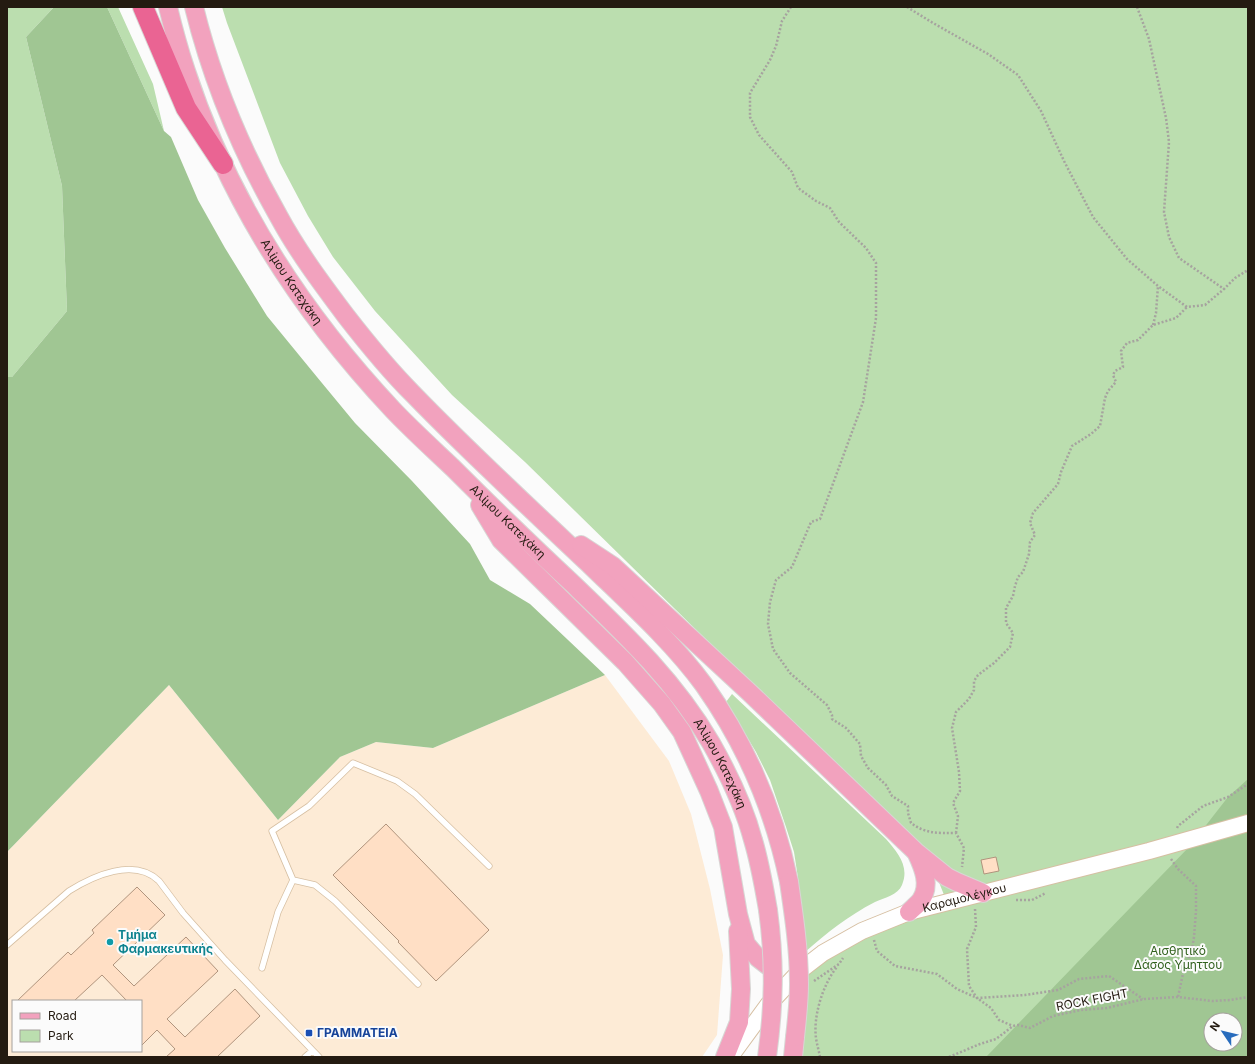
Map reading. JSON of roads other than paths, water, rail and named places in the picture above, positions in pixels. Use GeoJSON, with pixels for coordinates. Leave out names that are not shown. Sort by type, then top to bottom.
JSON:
{"type":"FeatureCollection","features":[{"type":"Feature","properties":{"kind":"highway"},"geometry":{"type":"LineString","coordinates":[[143,7],[186,108],[223,164]]}},
{"type":"Feature","properties":{"kind":"main road","name":"Αλίμου Κατεχάκη"},"geometry":{"type":"LineString","coordinates":[[168,7],[185,71],[202,116],[237,195],[258,234],[301,300],[340,350],[394,412],[615,624],[652,662],[684,701],[711,743],[723,765],[744,812],[757,856],[768,910],[774,986],[773,1010],[767,1057]]}},
{"type":"Feature","properties":{"kind":"main road","name":"Αλίμου Κατεχάκη"},"geometry":{"type":"LineString","coordinates":[[194,7],[209,61],[226,107],[246,153],[279,219],[323,287],[360,334],[411,392],[642,616],[687,664],[704,685],[733,730],[757,779],[776,828],[789,882],[797,933],[799,960],[799,985],[793,1057]]}},
{"type":"Feature","properties":{"kind":"main road"},"geometry":{"type":"LineString","coordinates":[[464,480],[501,540],[625,662],[662,704],[682,732],[709,791],[723,827],[738,914],[746,944],[758,958],[767,965],[776,969],[801,970]]}},
{"type":"Feature","properties":{"kind":"main road"},"geometry":{"type":"LineString","coordinates":[[537,515],[613,566],[750,693],[916,852],[979,900]]}},
{"type":"Feature","properties":{"kind":"main road","name":"Καραμολέγκου"},"geometry":{"type":"LineString","coordinates":[[730,1057],[768,1005],[801,970],[823,953],[862,931],[909,912],[979,900],[1248,822]]}},
{"type":"Feature","properties":{"kind":"main road"},"geometry":{"type":"LineString","coordinates":[[909,912],[921,899],[926,887],[925,874],[916,852]]}},
{"type":"Feature","properties":{"kind":"main road"},"geometry":{"type":"LineString","coordinates":[[725,1057],[738,1022],[741,989],[738,914]]}},
{"type":"Feature","properties":{"kind":"lane"},"geometry":{"type":"LineString","coordinates":[[262,968],[278,912],[292,880],[272,831],[309,806],[353,763],[397,781],[416,794],[489,866]]}},
{"type":"Feature","properties":{"kind":"lane"},"geometry":{"type":"LineString","coordinates":[[7,945],[74,888],[99,876],[125,870],[138,870],[154,876],[183,913],[225,960],[319,1057]]}},
{"type":"Feature","properties":{"kind":"lane"},"geometry":{"type":"LineString","coordinates":[[292,880],[315,885],[335,901],[418,984]]}},
{"type":"Feature","properties":{"kind":"lane"},"geometry":{"type":"LineString","coordinates":[[305,1057],[312,1050]]}},
{"type":"Feature","properties":{"kind":"place","name":"Τμήμα Φαρμακευτικής"},"geometry":{"type":"Point","coordinates":[110,942]}},
{"type":"Feature","properties":{"kind":"place","name":"ΓΡΑΜΜΑΤΕΙΑ"},"geometry":{"type":"Point","coordinates":[309,1033]}},
{"type":"Feature","properties":{"kind":"park label","name":"Αισθητικό Δάσος Υμηττού"},"geometry":{"type":"Point","coordinates":[1178,958]}}]}
